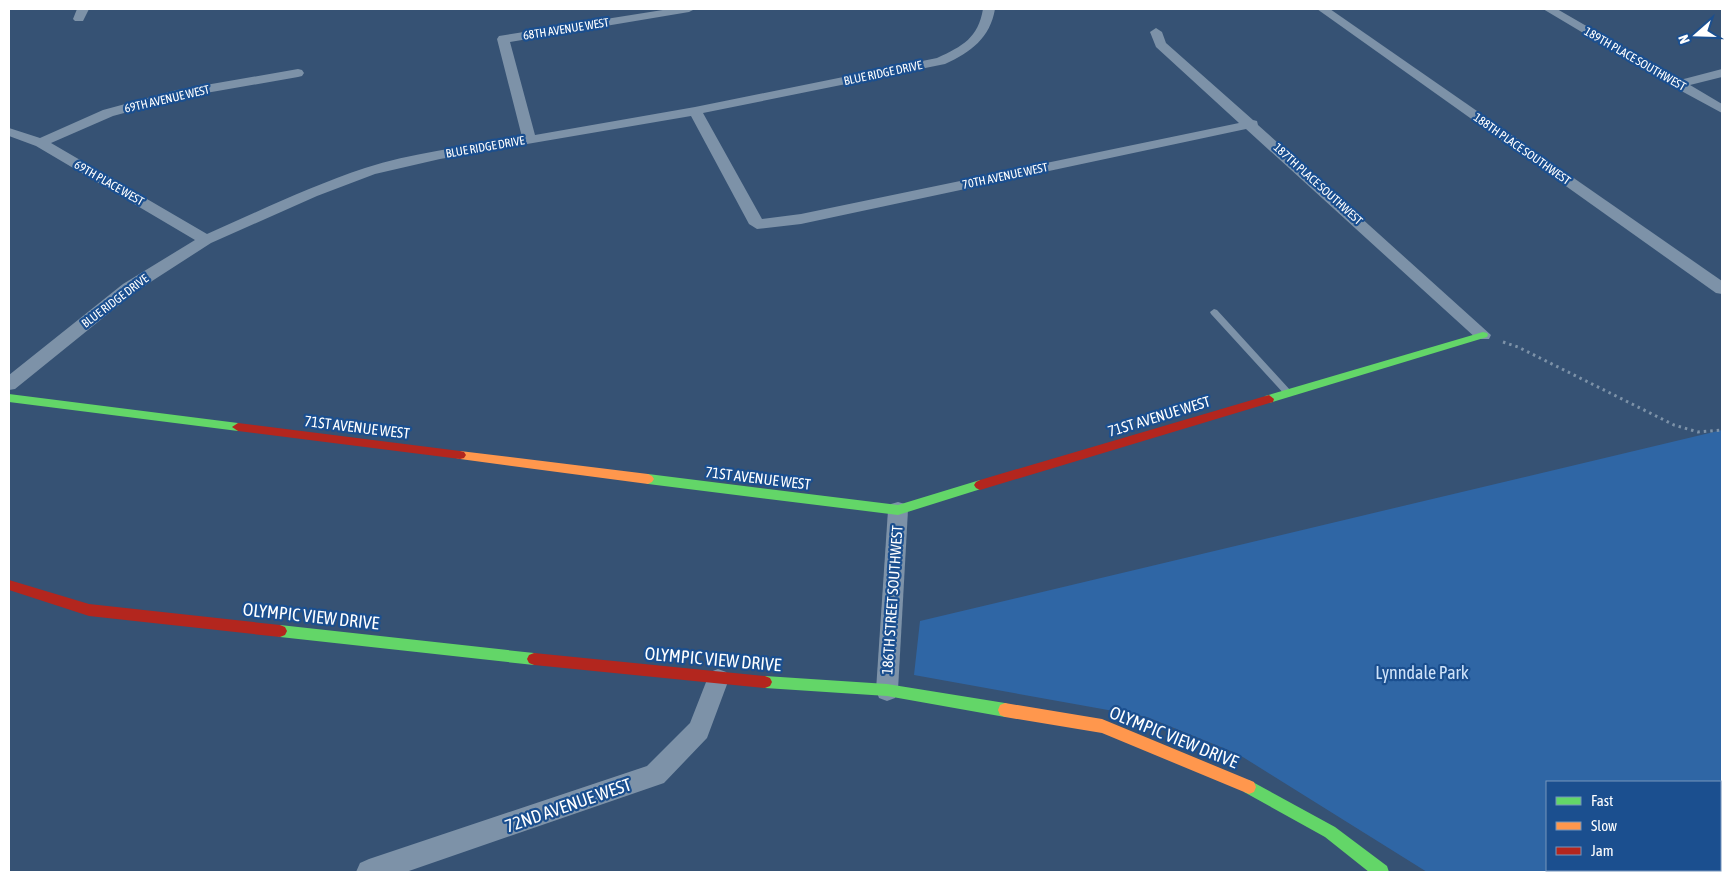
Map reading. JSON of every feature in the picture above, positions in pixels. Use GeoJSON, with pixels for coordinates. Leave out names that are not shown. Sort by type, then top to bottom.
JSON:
{"type":"FeatureCollection","features":[{"type":"Feature","properties":{"kind":"street","name":"68TH AVENUE WEST"},"geometry":{"type":"LineString","coordinates":[[530,138],[503,39],[689,9]]}},
{"type":"Feature","properties":{"kind":"street","name":"BLUE RIDGE DRIVE"},"geometry":{"type":"LineString","coordinates":[[9,384],[129,288],[206,240],[312,193],[371,171],[440,155],[695,111],[941,61],[962,51],[980,37],[989,9]]}},
{"type":"Feature","properties":{"kind":"street","name":"188TH PLACE SOUTHWEST"},"geometry":{"type":"LineString","coordinates":[[1323,9],[1722,289]]}},
{"type":"Feature","properties":{"kind":"street","name":"189TH PLACE SOUTHWEST"},"geometry":{"type":"LineString","coordinates":[[1548,9],[1722,109]]}},
{"type":"Feature","properties":{"kind":"street","name":"187TH PLACE SOUTHWEST"},"geometry":{"type":"LineString","coordinates":[[1156,32],[1160,44],[1252,124],[1483,335]]}},
{"type":"Feature","properties":{"kind":"street","name":"69TH AVENUE WEST"},"geometry":{"type":"LineString","coordinates":[[41,143],[108,113],[182,93],[298,73]]}},
{"type":"Feature","properties":{"kind":"street"},"geometry":{"type":"LineString","coordinates":[[1678,84],[1722,73]]}},
{"type":"Feature","properties":{"kind":"street","name":"70TH AVENUE WEST"},"geometry":{"type":"LineString","coordinates":[[695,111],[757,224],[801,219],[1252,124]]}},
{"type":"Feature","properties":{"kind":"street","name":"69TH PLACE WEST"},"geometry":{"type":"LineString","coordinates":[[9,132],[41,143],[206,240]]}},
{"type":"Feature","properties":{"kind":"street","name":"71ST AVENUE WEST"},"geometry":{"type":"LineString","coordinates":[[9,398],[898,510],[1483,335]]}},
{"type":"Feature","properties":{"kind":"street","name":"186TH STREET SOUTHWEST"},"geometry":{"type":"LineString","coordinates":[[887,690],[898,510]]}},
{"type":"Feature","properties":{"kind":"street","name":"OLYMPIC VIEW DRIVE"},"geometry":{"type":"LineString","coordinates":[[9,585],[90,610],[718,679],[887,690],[1102,726],[1239,782],[1330,832],[1381,872]]}},
{"type":"Feature","properties":{"kind":"street","name":"72ND AVENUE WEST"},"geometry":{"type":"LineString","coordinates":[[369,872],[655,775],[700,730],[718,679]]}},
{"type":"Feature","properties":{"kind":"lane"},"geometry":{"type":"LineString","coordinates":[[1214,312],[1288,393]]}},
{"type":"Feature","properties":{"kind":"path"},"geometry":{"type":"LineString","coordinates":[[1483,335],[1518,347],[1674,425],[1691,431],[1711,434],[1722,430]]}},
{"type":"Feature","properties":{"kind":"green space","name":"Lynndale Park"},"geometry":{"type":"Polygon","coordinates":[[[1722,430],[1722,872],[1427,872],[1238,754],[1147,717],[914,675],[920,621],[1722,430]]]}},
{"type":"Feature","properties":{"kind":"traffic: fast"},"geometry":{"type":"LineString","coordinates":[[1269,399],[1483,335]]}},
{"type":"Feature","properties":{"kind":"traffic: fast"},"geometry":{"type":"LineString","coordinates":[[9,398],[238,427]]}},
{"type":"Feature","properties":{"kind":"traffic: fast"},"geometry":{"type":"LineString","coordinates":[[648,479],[898,510],[980,485]]}},
{"type":"Feature","properties":{"kind":"traffic: fast"},"geometry":{"type":"LineString","coordinates":[[280,631],[534,659]]}},
{"type":"Feature","properties":{"kind":"traffic: fast"},"geometry":{"type":"LineString","coordinates":[[765,682],[887,690],[1005,710]]}},
{"type":"Feature","properties":{"kind":"traffic: fast"},"geometry":{"type":"LineString","coordinates":[[1249,787],[1330,832],[1381,872]]}},
{"type":"Feature","properties":{"kind":"traffic: slow"},"geometry":{"type":"LineString","coordinates":[[460,455],[648,479]]}},
{"type":"Feature","properties":{"kind":"traffic: slow"},"geometry":{"type":"LineString","coordinates":[[1005,710],[1102,726],[1249,787]]}},
{"type":"Feature","properties":{"kind":"traffic: jam"},"geometry":{"type":"LineString","coordinates":[[980,485],[1269,399]]}},
{"type":"Feature","properties":{"kind":"traffic: jam"},"geometry":{"type":"LineString","coordinates":[[238,427],[460,455]]}},
{"type":"Feature","properties":{"kind":"traffic: jam"},"geometry":{"type":"LineString","coordinates":[[9,585],[89,610],[280,631]]}},
{"type":"Feature","properties":{"kind":"traffic: jam"},"geometry":{"type":"LineString","coordinates":[[534,659],[765,682]]}}]}
